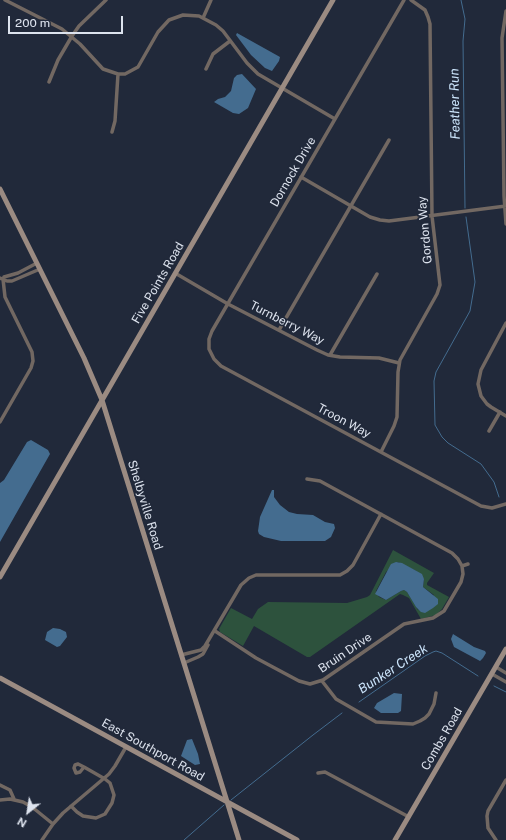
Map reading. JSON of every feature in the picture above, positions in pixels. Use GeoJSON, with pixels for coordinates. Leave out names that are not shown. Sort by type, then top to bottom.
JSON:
{"type":"FeatureCollection","features":[{"type":"Feature","properties":{"kind":"main road","name":"Five Points Road"},"geometry":{"type":"LineString","coordinates":[[0,576],[333,0]]}},
{"type":"Feature","properties":{"kind":"main road","name":"Shelbyville Road"},"geometry":{"type":"LineString","coordinates":[[0,189],[92,374],[102,400],[239,840]]}},
{"type":"Feature","properties":{"kind":"main road","name":"Combs Road"},"geometry":{"type":"LineString","coordinates":[[395,840],[506,649]]}},
{"type":"Feature","properties":{"kind":"main road","name":"East Southport Road"},"geometry":{"type":"LineString","coordinates":[[0,678],[296,840]]}},
{"type":"Feature","properties":{"kind":"street"},"geometry":{"type":"LineString","coordinates":[[5,0],[72,36],[103,69],[118,74],[126,74],[138,67],[162,26],[171,19],[186,15],[203,18],[218,27],[250,67],[258,74],[335,119]]}},
{"type":"Feature","properties":{"kind":"street"},"geometry":{"type":"LineString","coordinates":[[49,82],[58,60],[72,36],[79,26],[106,0]]}},
{"type":"Feature","properties":{"kind":"street"},"geometry":{"type":"LineString","coordinates":[[203,18],[211,0]]}},
{"type":"Feature","properties":{"kind":"street","name":"Dornock Drive"},"geometry":{"type":"LineString","coordinates":[[213,357],[209,349],[209,339],[212,331],[404,0]]}},
{"type":"Feature","properties":{"kind":"street","name":"Gordon Way"},"geometry":{"type":"LineString","coordinates":[[381,452],[394,428],[397,417],[399,363],[439,288],[440,282],[432,216],[430,24],[425,10],[411,0]]}},
{"type":"Feature","properties":{"kind":"street"},"geometry":{"type":"LineString","coordinates":[[506,11],[502,34],[504,63],[506,224]]}},
{"type":"Feature","properties":{"kind":"street"},"geometry":{"type":"LineString","coordinates":[[206,69],[212,56],[230,41]]}},
{"type":"Feature","properties":{"kind":"street"},"geometry":{"type":"LineString","coordinates":[[112,132],[115,121],[118,74]]}},
{"type":"Feature","properties":{"kind":"street"},"geometry":{"type":"LineString","coordinates":[[279,330],[389,140]]}},
{"type":"Feature","properties":{"kind":"street"},"geometry":{"type":"LineString","coordinates":[[302,177],[373,218],[384,221],[505,207]]}},
{"type":"Feature","properties":{"kind":"street"},"geometry":{"type":"LineString","coordinates":[[2,278],[18,274],[37,263]]}},
{"type":"Feature","properties":{"kind":"street"},"geometry":{"type":"LineString","coordinates":[[2,278],[7,281],[12,281],[40,269]]}},
{"type":"Feature","properties":{"kind":"street","name":"Turnberry Way"},"geometry":{"type":"LineString","coordinates":[[175,273],[228,304],[317,350],[330,355],[379,358],[399,363]]}},
{"type":"Feature","properties":{"kind":"street"},"geometry":{"type":"LineString","coordinates":[[330,355],[377,274]]}},
{"type":"Feature","properties":{"kind":"street"},"geometry":{"type":"LineString","coordinates":[[0,422],[31,368],[33,361],[32,352],[5,297],[2,278]]}},
{"type":"Feature","properties":{"kind":"street"},"geometry":{"type":"LineString","coordinates":[[506,323],[479,375],[478,387],[481,396],[488,405],[506,416]]}},
{"type":"Feature","properties":{"kind":"street","name":"Troon Way"},"geometry":{"type":"LineString","coordinates":[[213,357],[223,367],[481,506],[488,508],[506,504]]}},
{"type":"Feature","properties":{"kind":"street"},"geometry":{"type":"LineString","coordinates":[[489,431],[500,412]]}},
{"type":"Feature","properties":{"kind":"street"},"geometry":{"type":"LineString","coordinates":[[307,479],[320,481],[452,553],[462,566],[468,564]]}},
{"type":"Feature","properties":{"kind":"street"},"geometry":{"type":"LineString","coordinates":[[181,655],[201,650],[206,646],[241,585],[249,578],[256,575],[340,575],[347,572],[353,565],[381,514]]}},
{"type":"Feature","properties":{"kind":"street","name":"Bruin Drive"},"geometry":{"type":"LineString","coordinates":[[215,631],[256,658],[298,681],[310,684],[322,681],[404,624],[433,618],[444,611],[460,582],[463,574],[462,566]]}},
{"type":"Feature","properties":{"kind":"street"},"geometry":{"type":"LineString","coordinates":[[184,663],[203,654],[215,631]]}},
{"type":"Feature","properties":{"kind":"street"},"geometry":{"type":"LineString","coordinates":[[496,667],[506,673]]}},
{"type":"Feature","properties":{"kind":"street"},"geometry":{"type":"LineString","coordinates":[[492,674],[506,682]]}},
{"type":"Feature","properties":{"kind":"street"},"geometry":{"type":"LineString","coordinates":[[322,681],[336,699],[376,722],[413,724],[420,721],[429,714],[434,704],[436,694]]}},
{"type":"Feature","properties":{"kind":"street"},"geometry":{"type":"LineString","coordinates":[[42,840],[53,824],[105,778],[114,768],[126,747]]}},
{"type":"Feature","properties":{"kind":"street"},"geometry":{"type":"LineString","coordinates":[[72,806],[80,814],[87,818],[96,818],[104,814],[110,807],[114,795],[110,784],[105,778],[84,767]]}},
{"type":"Feature","properties":{"kind":"street"},"geometry":{"type":"LineString","coordinates":[[318,773],[326,772],[409,817]]}},
{"type":"Feature","properties":{"kind":"street"},"geometry":{"type":"LineString","coordinates":[[496,840],[488,828],[488,811],[506,780]]}},
{"type":"Feature","properties":{"kind":"street"},"geometry":{"type":"LineString","coordinates":[[0,785],[10,790],[14,799]]}},
{"type":"Feature","properties":{"kind":"street"},"geometry":{"type":"LineString","coordinates":[[0,800],[14,799],[28,804],[53,824]]}},
{"type":"Feature","properties":{"kind":"green space"},"geometry":{"type":"Polygon","coordinates":[[[393,550],[434,573],[427,585],[449,597],[442,609],[436,615],[421,619],[409,598],[400,594],[310,657],[307,657],[254,626],[243,646],[220,632],[219,629],[231,608],[252,619],[258,609],[268,602],[347,603],[370,595],[393,550]],[[398,562],[386,572],[376,591],[379,597],[386,600],[404,590],[407,592],[418,610],[434,595],[423,587],[424,579],[416,571],[398,562]]]}},
{"type":"Feature","properties":{"kind":"water"},"geometry":{"type":"Polygon","coordinates":[[[237,33],[280,57],[272,71],[265,68],[251,55],[236,35],[237,33]]]}},
{"type":"Feature","properties":{"kind":"water"},"geometry":{"type":"Polygon","coordinates":[[[242,74],[256,89],[248,108],[239,114],[233,113],[214,102],[225,97],[231,91],[234,78],[237,75],[242,74]]]}},
{"type":"Feature","properties":{"kind":"water"},"geometry":{"type":"Polygon","coordinates":[[[31,440],[48,450],[50,454],[0,542],[0,483],[4,480],[27,442],[31,440]]]}},
{"type":"Feature","properties":{"kind":"water"},"geometry":{"type":"Polygon","coordinates":[[[272,490],[274,490],[274,497],[280,505],[289,512],[313,515],[325,522],[334,524],[335,528],[331,537],[325,541],[281,541],[264,537],[259,534],[260,517],[272,490]]]}},
{"type":"Feature","properties":{"kind":"water"},"geometry":{"type":"Polygon","coordinates":[[[396,562],[402,563],[422,574],[424,579],[423,587],[438,599],[438,604],[425,613],[421,612],[416,607],[407,592],[404,590],[386,600],[375,594],[391,564],[396,562]]]}},
{"type":"Feature","properties":{"kind":"water"},"geometry":{"type":"Polygon","coordinates":[[[53,628],[66,632],[67,637],[60,646],[57,647],[45,640],[47,632],[53,628]]]}},
{"type":"Feature","properties":{"kind":"water"},"geometry":{"type":"Polygon","coordinates":[[[453,634],[474,647],[485,651],[486,653],[483,658],[480,661],[454,647],[451,639],[453,634]]]}},
{"type":"Feature","properties":{"kind":"water"},"geometry":{"type":"Polygon","coordinates":[[[394,693],[402,694],[401,711],[398,713],[381,713],[374,708],[377,703],[394,693]]]}},
{"type":"Feature","properties":{"kind":"water"},"geometry":{"type":"Polygon","coordinates":[[[192,739],[200,764],[195,765],[181,756],[187,740],[192,739]]]}},
{"type":"Feature","properties":{"kind":"waterway","name":"Feather Run"},"geometry":{"type":"LineString","coordinates":[[461,0],[465,19],[463,41],[465,208]]}},
{"type":"Feature","properties":{"kind":"waterway","name":"Feather Run"},"geometry":{"type":"LineString","coordinates":[[466,217],[475,282],[470,311],[436,372],[434,381],[435,425],[442,437],[448,443],[481,464],[494,482],[499,497]]}},
{"type":"Feature","properties":{"kind":"waterway","name":"Bunker Creek"},"geometry":{"type":"LineString","coordinates":[[359,702],[425,656],[436,651],[442,653],[478,676]]}},
{"type":"Feature","properties":{"kind":"waterway","name":"Bunker Creek"},"geometry":{"type":"LineString","coordinates":[[494,686],[506,692]]}},
{"type":"Feature","properties":{"kind":"waterway","name":"Bunker Creek"},"geometry":{"type":"LineString","coordinates":[[231,800],[342,713]]}},
{"type":"Feature","properties":{"kind":"waterway","name":"Bunker Creek"},"geometry":{"type":"LineString","coordinates":[[184,840],[224,805]]}}]}
